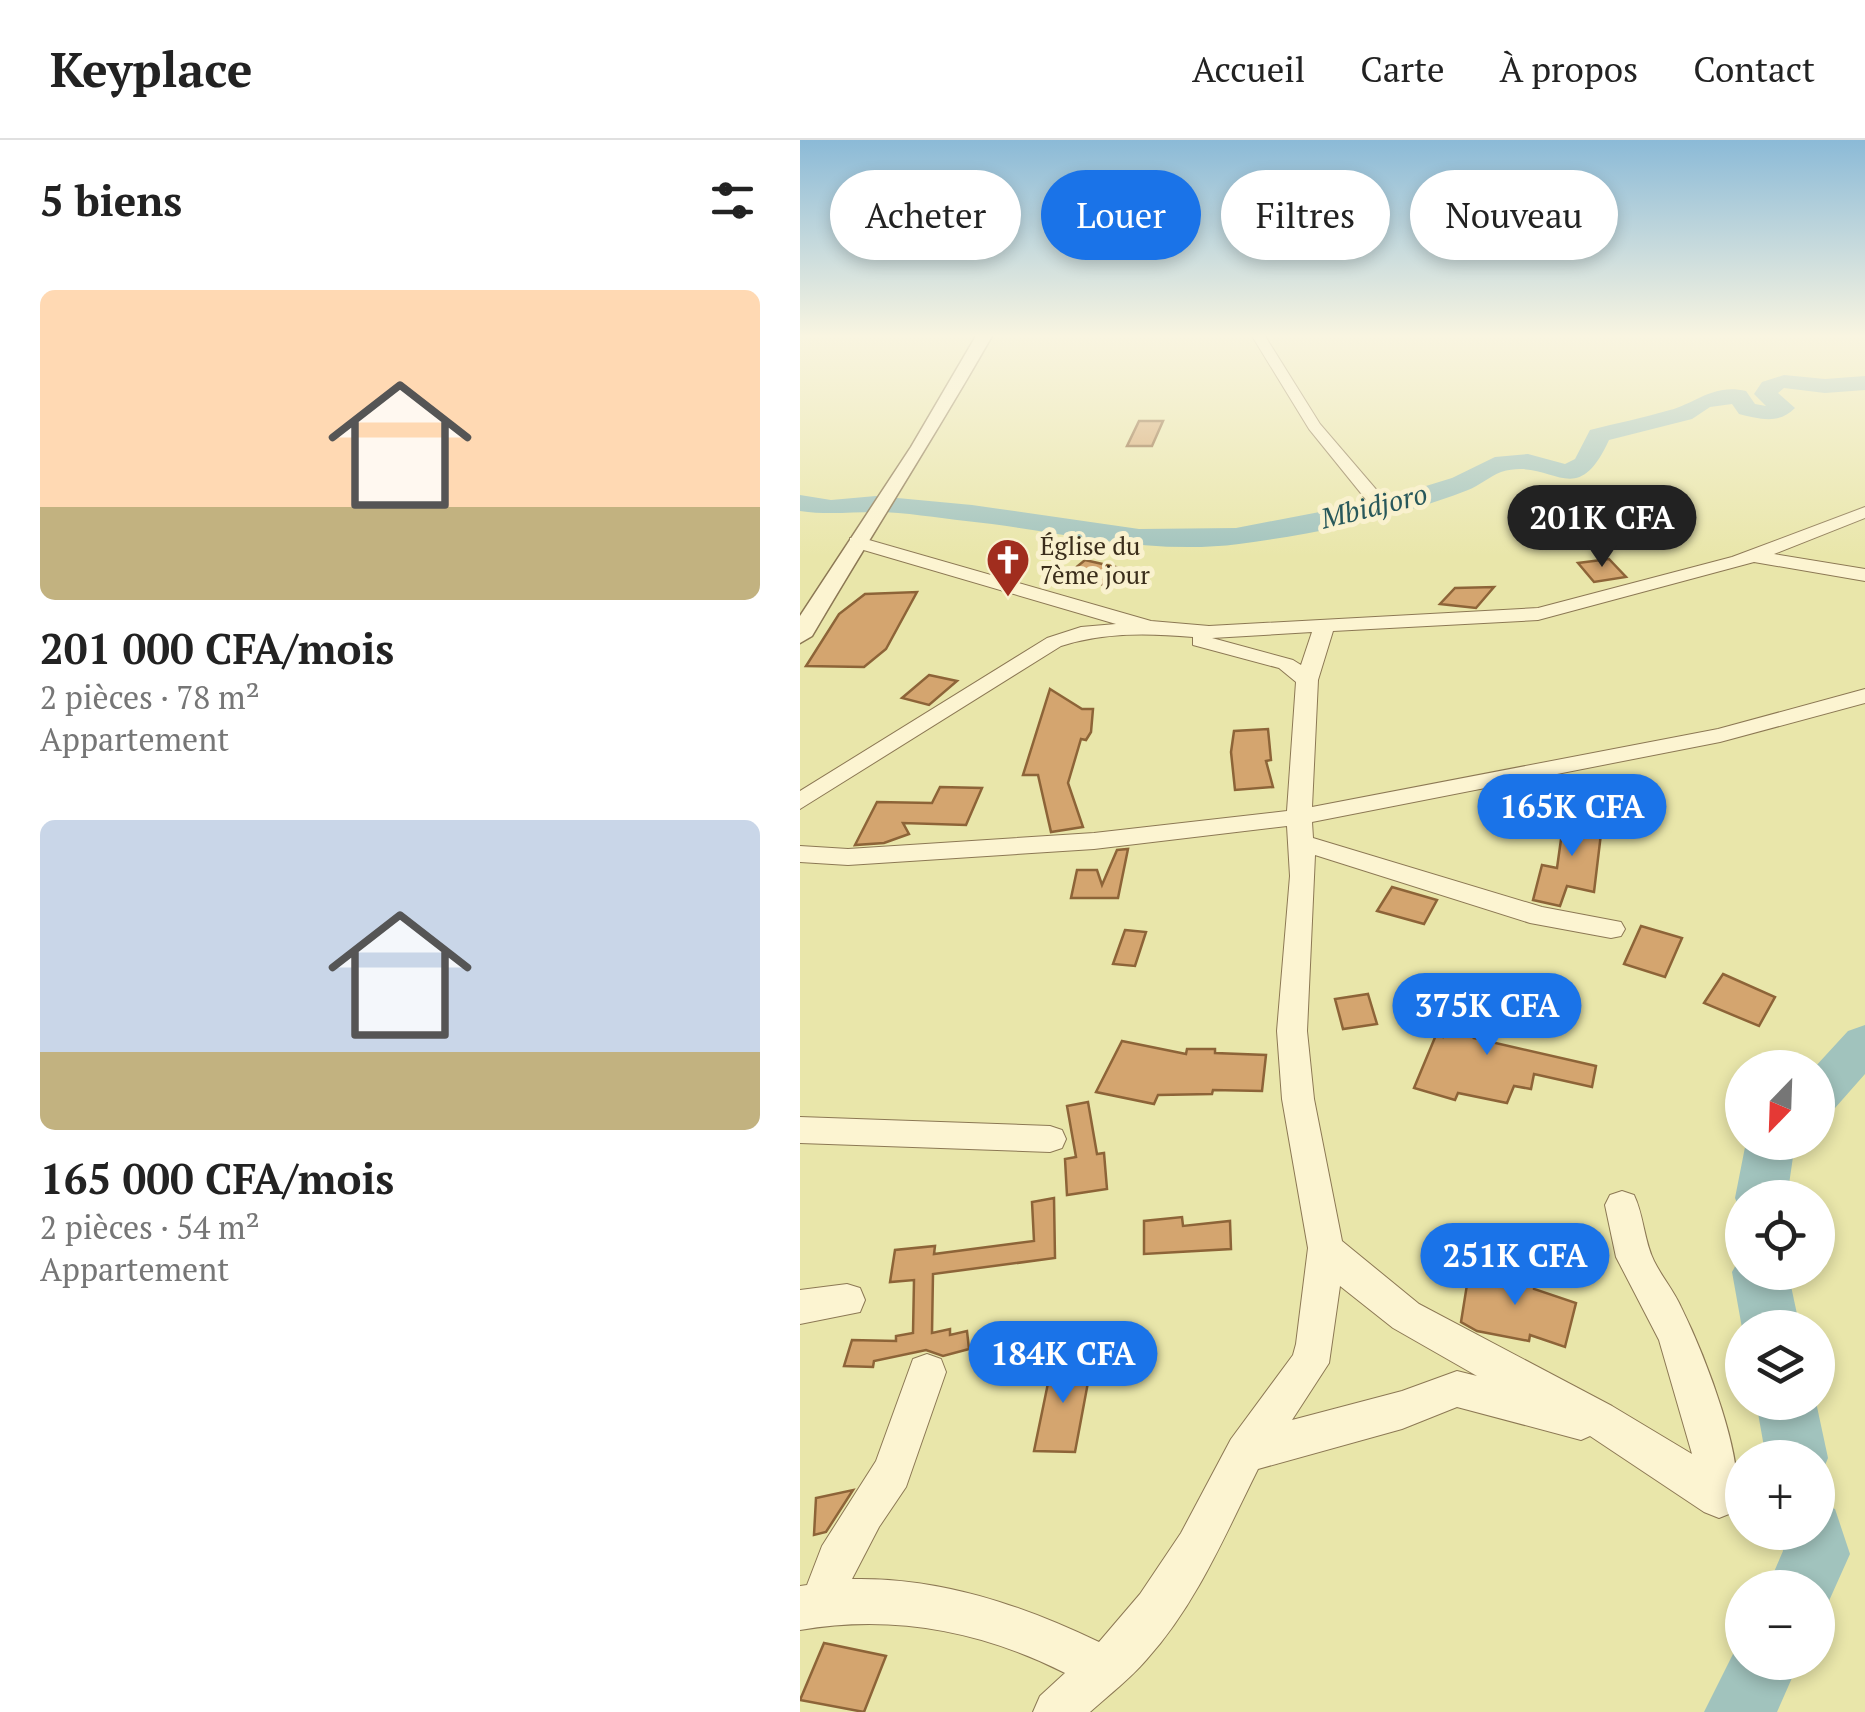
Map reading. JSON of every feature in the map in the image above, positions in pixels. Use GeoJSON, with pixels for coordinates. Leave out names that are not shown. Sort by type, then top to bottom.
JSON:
{"type":"FeatureCollection","features":[{"type":"Feature","properties":{"kind":"street"},"geometry":{"type":"LineString","coordinates":[[800,636],[940,409]]}},
{"type":"Feature","properties":{"kind":"street"},"geometry":{"type":"LineString","coordinates":[[1304,409],[1374,498]]}},
{"type":"Feature","properties":{"kind":"street"},"geometry":{"type":"LineString","coordinates":[[1176,632],[1538,614],[1753,556],[1865,512]]}},
{"type":"Feature","properties":{"kind":"street"},"geometry":{"type":"LineString","coordinates":[[856,542],[1286,664],[1307,680]]}},
{"type":"Feature","properties":{"kind":"street"},"geometry":{"type":"LineString","coordinates":[[1753,556],[1865,576]]}},
{"type":"Feature","properties":{"kind":"street"},"geometry":{"type":"LineString","coordinates":[[1081,633],[1087,608]]}},
{"type":"Feature","properties":{"kind":"street"},"geometry":{"type":"LineString","coordinates":[[800,802],[1032,656],[1081,633],[1150,627]]}},
{"type":"Feature","properties":{"kind":"street"},"geometry":{"type":"LineString","coordinates":[[1056,1712],[1106,1669],[1156,1610],[1196,1548],[1245,1453],[1310,1363],[1326,1248],[1298,1098],[1292,1031],[1304,876],[1300,830],[1307,680],[1324,627]]}},
{"type":"Feature","properties":{"kind":"street"},"geometry":{"type":"LineString","coordinates":[[800,854],[848,857],[1300,830],[1720,735],[1865,696]]}},
{"type":"Feature","properties":{"kind":"street"},"geometry":{"type":"LineString","coordinates":[[1300,830],[1540,916],[1611,929]]}},
{"type":"Feature","properties":{"kind":"street"},"geometry":{"type":"LineString","coordinates":[[800,1130],[1050,1139]]}},
{"type":"Feature","properties":{"kind":"street"},"geometry":{"type":"LineString","coordinates":[[1326,1248],[1345,1269],[1414,1324],[1607,1425],[1719,1497],[1705,1416],[1687,1359],[1658,1296],[1634,1260],[1635,1248],[1622,1205]]}},
{"type":"Feature","properties":{"kind":"street"},"geometry":{"type":"LineString","coordinates":[[800,1307],[847,1300]]}},
{"type":"Feature","properties":{"kind":"street"},"geometry":{"type":"LineString","coordinates":[[811,1605],[864,1512],[892,1473],[927,1372]]}},
{"type":"Feature","properties":{"kind":"street"},"geometry":{"type":"LineString","coordinates":[[1245,1453],[1402,1410],[1457,1389],[1517,1408],[1607,1425]]}},
{"type":"Feature","properties":{"kind":"street"},"geometry":{"type":"LineString","coordinates":[[811,1605],[848,1598],[948,1609],[1057,1644],[1106,1669]]}},
{"type":"Feature","properties":{"kind":"shaded area"},"geometry":{"type":"Polygon","coordinates":[[[800,409],[1865,409],[1865,1712],[800,1712],[800,409]]]}},
{"type":"Feature","properties":{"kind":"building"},"geometry":{"type":"Polygon","coordinates":[[[1139,421],[1163,421],[1152,446],[1127,446],[1139,421]]]}},
{"type":"Feature","properties":{"kind":"building"},"geometry":{"type":"Polygon","coordinates":[[[1609,559],[1626,577],[1594,582],[1578,563],[1609,559]]]}},
{"type":"Feature","properties":{"kind":"building"},"geometry":{"type":"Polygon","coordinates":[[[1085,560],[1124,569],[1105,585],[1062,579],[1085,560]]]}},
{"type":"Feature","properties":{"kind":"building"},"geometry":{"type":"Polygon","coordinates":[[[1494,587],[1476,608],[1440,604],[1455,588],[1494,587]]]}},
{"type":"Feature","properties":{"kind":"building"},"geometry":{"type":"Polygon","coordinates":[[[917,592],[886,649],[864,667],[806,666],[839,614],[865,594],[917,592]]]}},
{"type":"Feature","properties":{"kind":"building"},"geometry":{"type":"Polygon","coordinates":[[[929,675],[957,681],[929,705],[902,698],[929,675]]]}},
{"type":"Feature","properties":{"kind":"building"},"geometry":{"type":"Polygon","coordinates":[[[1050,689],[1082,709],[1093,709],[1091,732],[1086,740],[1081,739],[1068,783],[1083,827],[1051,832],[1038,775],[1023,775],[1050,689]]]}},
{"type":"Feature","properties":{"kind":"building"},"geometry":{"type":"Polygon","coordinates":[[[1268,729],[1271,760],[1266,761],[1273,787],[1235,790],[1231,752],[1234,731],[1268,729]]]}},
{"type":"Feature","properties":{"kind":"building"},"geometry":{"type":"Polygon","coordinates":[[[940,787],[982,788],[966,825],[903,823],[909,834],[884,843],[855,845],[877,802],[932,803],[940,787]]]}},
{"type":"Feature","properties":{"kind":"building"},"geometry":{"type":"Polygon","coordinates":[[[1565,811],[1603,817],[1594,892],[1567,886],[1560,906],[1533,900],[1542,865],[1557,868],[1565,811]]]}},
{"type":"Feature","properties":{"kind":"building"},"geometry":{"type":"Polygon","coordinates":[[[1128,849],[1118,898],[1071,898],[1077,870],[1097,870],[1102,885],[1117,850],[1128,849]]]}},
{"type":"Feature","properties":{"kind":"building"},"geometry":{"type":"Polygon","coordinates":[[[1392,887],[1437,900],[1424,924],[1377,911],[1392,887]]]}},
{"type":"Feature","properties":{"kind":"building"},"geometry":{"type":"Polygon","coordinates":[[[1641,926],[1682,938],[1665,977],[1624,964],[1641,926]]]}},
{"type":"Feature","properties":{"kind":"building"},"geometry":{"type":"Polygon","coordinates":[[[1125,930],[1146,932],[1135,966],[1113,964],[1125,930]]]}},
{"type":"Feature","properties":{"kind":"building"},"geometry":{"type":"Polygon","coordinates":[[[1723,974],[1775,997],[1759,1026],[1704,1003],[1723,974]]]}},
{"type":"Feature","properties":{"kind":"building"},"geometry":{"type":"Polygon","coordinates":[[[1463,981],[1491,987],[1474,1038],[1596,1066],[1592,1087],[1534,1074],[1531,1089],[1514,1086],[1507,1103],[1458,1093],[1455,1100],[1414,1088],[1436,1035],[1443,1037],[1463,981]]]}},
{"type":"Feature","properties":{"kind":"building"},"geometry":{"type":"Polygon","coordinates":[[[1368,994],[1377,1024],[1343,1029],[1335,999],[1368,994]]]}},
{"type":"Feature","properties":{"kind":"building"},"geometry":{"type":"Polygon","coordinates":[[[1122,1041],[1186,1054],[1187,1049],[1215,1049],[1215,1053],[1266,1055],[1262,1091],[1158,1095],[1154,1104],[1096,1092],[1122,1041]]]}},
{"type":"Feature","properties":{"kind":"building"},"geometry":{"type":"Polygon","coordinates":[[[1088,1102],[1097,1154],[1104,1153],[1107,1189],[1067,1195],[1065,1159],[1076,1157],[1067,1106],[1088,1102]]]}},
{"type":"Feature","properties":{"kind":"building"},"geometry":{"type":"Polygon","coordinates":[[[1054,1198],[1055,1258],[933,1274],[932,1333],[950,1329],[950,1335],[967,1331],[969,1349],[943,1356],[926,1350],[874,1361],[873,1367],[844,1366],[852,1340],[896,1341],[896,1336],[913,1333],[914,1280],[890,1282],[895,1250],[935,1246],[934,1254],[1034,1241],[1032,1202],[1054,1198]]]}},
{"type":"Feature","properties":{"kind":"building"},"geometry":{"type":"Polygon","coordinates":[[[1182,1217],[1183,1226],[1230,1221],[1231,1249],[1144,1254],[1144,1221],[1182,1217]]]}},
{"type":"Feature","properties":{"kind":"building"},"geometry":{"type":"Polygon","coordinates":[[[1470,1266],[1535,1278],[1534,1289],[1576,1303],[1565,1347],[1530,1335],[1529,1341],[1477,1331],[1461,1322],[1470,1266]]]}},
{"type":"Feature","properties":{"kind":"building"},"geometry":{"type":"Polygon","coordinates":[[[1053,1359],[1092,1361],[1075,1452],[1034,1451],[1053,1359]]]}},
{"type":"Feature","properties":{"kind":"building"},"geometry":{"type":"Polygon","coordinates":[[[853,1490],[826,1532],[814,1535],[816,1498],[853,1490]]]}},
{"type":"Feature","properties":{"kind":"building"},"geometry":{"type":"Polygon","coordinates":[[[824,1643],[886,1656],[864,1712],[800,1700],[824,1643]]]}},
{"type":"Feature","properties":{"kind":"waterway","name":"Mbidjoro"},"geometry":{"type":"LineString","coordinates":[[800,503],[831,508],[876,504],[972,513],[1139,537],[1236,536],[1381,508],[1461,484],[1495,465],[1528,462],[1568,472],[1585,464],[1599,435],[1691,409]]}},
{"type":"Feature","properties":{"kind":"waterway","name":"Mbidjoro"},"geometry":{"type":"LineString","coordinates":[[1749,409],[1771,414],[1780,409]]}},
{"type":"Feature","properties":{"kind":"waterway"},"geometry":{"type":"LineString","coordinates":[[1835,1076],[1865,1043]]}},
{"type":"Feature","properties":{"kind":"waterway"},"geometry":{"type":"LineString","coordinates":[[1764,1180],[1767,1160]]}},
{"type":"Feature","properties":{"kind":"waterway"},"geometry":{"type":"LineString","coordinates":[[1764,1290],[1767,1310]]}},
{"type":"Feature","properties":{"kind":"waterway"},"geometry":{"type":"LineString","coordinates":[[1790,1420],[1793,1440]]}},
{"type":"Feature","properties":{"kind":"waterway"},"geometry":{"type":"LineString","coordinates":[[1809,1570],[1816,1550]]}},
{"type":"Feature","properties":{"kind":"waterway"},"geometry":{"type":"LineString","coordinates":[[1740,1712],[1755,1680]]}},
{"type":"Feature","properties":{"kind":"place","name":"Église du 7ème jour"},"geometry":{"type":"Point","coordinates":[1008,598]}}]}
